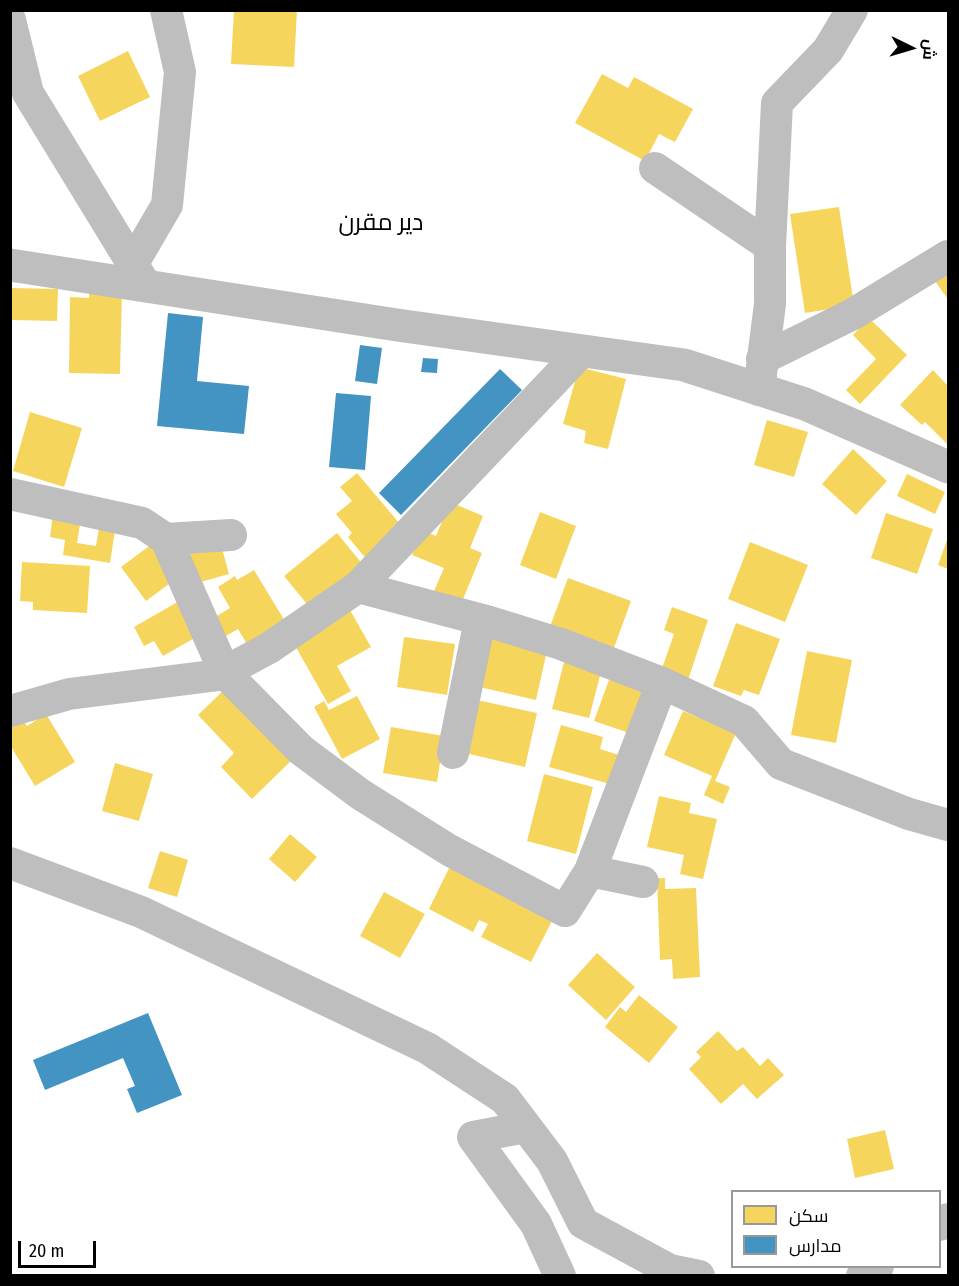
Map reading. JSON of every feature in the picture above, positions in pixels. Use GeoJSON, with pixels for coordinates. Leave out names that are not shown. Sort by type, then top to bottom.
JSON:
{"type":"FeatureCollection","features":[{"type":"Feature","properties":{"kind":"street"},"geometry":{"type":"LineString","coordinates":[[139,276],[167,205],[180,72],[166,10]]}},
{"type":"Feature","properties":{"kind":"street"},"geometry":{"type":"LineString","coordinates":[[760,374],[770,304],[770,246],[777,103],[828,51],[852,10]]}},
{"type":"Feature","properties":{"kind":"street"},"geometry":{"type":"LineString","coordinates":[[10,20],[28,93],[139,276]]}},
{"type":"Feature","properties":{"kind":"street"},"geometry":{"type":"LineString","coordinates":[[655,168],[770,246]]}},
{"type":"Feature","properties":{"kind":"street"},"geometry":{"type":"LineString","coordinates":[[760,374],[948,256]]}},
{"type":"Feature","properties":{"kind":"street"},"geometry":{"type":"LineString","coordinates":[[10,265],[139,276],[582,351],[760,374],[804,404],[948,467]]}},
{"type":"Feature","properties":{"kind":"street"},"geometry":{"type":"LineString","coordinates":[[10,711],[69,694],[225,673],[269,648],[358,587],[582,351]]}},
{"type":"Feature","properties":{"kind":"street"},"geometry":{"type":"LineString","coordinates":[[10,494],[142,524],[166,539],[225,673],[301,750],[360,794],[449,850],[566,911],[590,871],[662,683]]}},
{"type":"Feature","properties":{"kind":"street"},"geometry":{"type":"LineString","coordinates":[[166,539],[231,535]]}},
{"type":"Feature","properties":{"kind":"street"},"geometry":{"type":"LineString","coordinates":[[358,587],[561,644],[662,683],[744,721],[781,765],[909,814],[948,825]]}},
{"type":"Feature","properties":{"kind":"street"},"geometry":{"type":"LineString","coordinates":[[453,753],[480,620]]}},
{"type":"Feature","properties":{"kind":"street"},"geometry":{"type":"LineString","coordinates":[[10,863],[141,912],[427,1047],[505,1099],[552,1161],[583,1223],[670,1270],[699,1275]]}},
{"type":"Feature","properties":{"kind":"street"},"geometry":{"type":"LineString","coordinates":[[590,871],[643,882]]}},
{"type":"Feature","properties":{"kind":"street"},"geometry":{"type":"LineString","coordinates":[[526,1127],[473,1137],[536,1224],[560,1275]]}},
{"type":"Feature","properties":{"kind":"building: سكن"},"geometry":{"type":"Polygon","coordinates":[[[234,10],[297,10],[294,67],[231,64],[234,10]]]}},
{"type":"Feature","properties":{"kind":"building: سكن"},"geometry":{"type":"Polygon","coordinates":[[[128,51],[150,97],[100,121],[78,76],[128,51]]]}},
{"type":"Feature","properties":{"kind":"building: سكن"},"geometry":{"type":"Polygon","coordinates":[[[602,74],[628,88],[634,77],[693,109],[675,142],[659,134],[645,161],[575,123],[602,74]]]}},
{"type":"Feature","properties":{"kind":"building: سكن"},"geometry":{"type":"Polygon","coordinates":[[[839,207],[854,305],[805,313],[790,214],[839,207]]]}},
{"type":"Feature","properties":{"kind":"building: سكن"},"geometry":{"type":"Polygon","coordinates":[[[948,272],[948,297],[947,298],[935,281],[948,272]]]}},
{"type":"Feature","properties":{"kind":"building: سكن"},"geometry":{"type":"Polygon","coordinates":[[[10,288],[58,289],[57,321],[10,320],[10,288]]]}},
{"type":"Feature","properties":{"kind":"building: سكن"},"geometry":{"type":"Polygon","coordinates":[[[89,291],[122,291],[120,374],[69,373],[70,297],[89,298],[89,291]]]}},
{"type":"Feature","properties":{"kind":"building: سكن"},"geometry":{"type":"Polygon","coordinates":[[[869,318],[907,355],[860,404],[846,390],[876,359],[853,335],[869,318]]]}},
{"type":"Feature","properties":{"kind":"building: سكن"},"geometry":{"type":"Polygon","coordinates":[[[579,367],[626,379],[608,449],[584,443],[586,431],[563,424],[579,367]]]}},
{"type":"Feature","properties":{"kind":"building: سكن"},"geometry":{"type":"Polygon","coordinates":[[[933,370],[948,386],[948,445],[925,422],[922,425],[900,405],[933,370]]]}},
{"type":"Feature","properties":{"kind":"building: سكن"},"geometry":{"type":"Polygon","coordinates":[[[30,412],[82,428],[64,487],[13,471],[30,412]]]}},
{"type":"Feature","properties":{"kind":"building: سكن"},"geometry":{"type":"Polygon","coordinates":[[[767,420],[808,432],[794,477],[754,465],[767,420]]]}},
{"type":"Feature","properties":{"kind":"building: سكن"},"geometry":{"type":"Polygon","coordinates":[[[853,449],[887,481],[856,515],[822,484],[853,449]]]}},
{"type":"Feature","properties":{"kind":"building: سكن"},"geometry":{"type":"Polygon","coordinates":[[[357,473],[405,530],[368,561],[348,537],[352,533],[336,514],[352,501],[340,487],[357,473]]]}},
{"type":"Feature","properties":{"kind":"building: سكن"},"geometry":{"type":"Polygon","coordinates":[[[907,474],[945,492],[935,514],[897,496],[907,474]]]}},
{"type":"Feature","properties":{"kind":"building: سكن"},"geometry":{"type":"Polygon","coordinates":[[[450,502],[483,516],[470,548],[482,553],[459,609],[431,598],[444,568],[412,555],[422,530],[436,536],[450,502]]]}},
{"type":"Feature","properties":{"kind":"building: سكن"},"geometry":{"type":"Polygon","coordinates":[[[540,512],[576,526],[556,579],[520,565],[540,512]]]}},
{"type":"Feature","properties":{"kind":"building: سكن"},"geometry":{"type":"Polygon","coordinates":[[[53,513],[81,518],[77,543],[96,546],[100,522],[116,524],[110,563],[63,555],[65,540],[50,537],[53,513]]]}},
{"type":"Feature","properties":{"kind":"building: سكن"},"geometry":{"type":"Polygon","coordinates":[[[886,513],[933,529],[917,574],[871,558],[886,513]]]}},
{"type":"Feature","properties":{"kind":"building: سكن"},"geometry":{"type":"Polygon","coordinates":[[[337,533],[364,566],[311,609],[284,576],[337,533]]]}},
{"type":"Feature","properties":{"kind":"building: سكن"},"geometry":{"type":"Polygon","coordinates":[[[948,537],[948,569],[938,565],[948,537]]]}},
{"type":"Feature","properties":{"kind":"building: سكن"},"geometry":{"type":"Polygon","coordinates":[[[156,541],[181,575],[146,601],[121,567],[156,541]]]}},
{"type":"Feature","properties":{"kind":"building: سكن"},"geometry":{"type":"Polygon","coordinates":[[[220,541],[229,574],[190,585],[181,552],[220,541]]]}},
{"type":"Feature","properties":{"kind":"building: سكن"},"geometry":{"type":"Polygon","coordinates":[[[750,542],[808,565],[785,622],[728,599],[750,542]]]}},
{"type":"Feature","properties":{"kind":"building: سكن"},"geometry":{"type":"Polygon","coordinates":[[[22,562],[90,566],[87,613],[33,610],[33,602],[20,601],[22,562]]]}},
{"type":"Feature","properties":{"kind":"building: سكن"},"geometry":{"type":"Polygon","coordinates":[[[254,570],[289,628],[251,651],[238,629],[226,636],[215,617],[230,608],[218,587],[235,576],[237,580],[254,570]]]}},
{"type":"Feature","properties":{"kind":"building: سكن"},"geometry":{"type":"Polygon","coordinates":[[[568,578],[631,601],[611,656],[548,632],[568,578]]]}},
{"type":"Feature","properties":{"kind":"building: سكن"},"geometry":{"type":"Polygon","coordinates":[[[181,600],[200,635],[163,656],[154,641],[144,646],[134,627],[181,600]]]}},
{"type":"Feature","properties":{"kind":"building: سكن"},"geometry":{"type":"Polygon","coordinates":[[[672,607],[708,620],[687,683],[660,674],[674,634],[664,630],[672,607]]]}},
{"type":"Feature","properties":{"kind":"building: سكن"},"geometry":{"type":"Polygon","coordinates":[[[350,610],[371,647],[337,666],[351,691],[328,704],[293,642],[350,610]]]}},
{"type":"Feature","properties":{"kind":"building: سكن"},"geometry":{"type":"Polygon","coordinates":[[[736,623],[780,639],[759,695],[744,690],[741,696],[713,686],[736,623]]]}},
{"type":"Feature","properties":{"kind":"building: سكن"},"geometry":{"type":"Polygon","coordinates":[[[487,633],[548,646],[536,700],[475,686],[487,633]]]}},
{"type":"Feature","properties":{"kind":"building: سكن"},"geometry":{"type":"Polygon","coordinates":[[[404,637],[455,644],[447,695],[397,687],[404,637]]]}},
{"type":"Feature","properties":{"kind":"building: سكن"},"geometry":{"type":"Polygon","coordinates":[[[807,651],[852,660],[836,743],[791,735],[807,651]]]}},
{"type":"Feature","properties":{"kind":"building: سكن"},"geometry":{"type":"Polygon","coordinates":[[[564,662],[601,672],[589,718],[552,709],[564,662]]]}},
{"type":"Feature","properties":{"kind":"building: سكن"},"geometry":{"type":"Polygon","coordinates":[[[610,677],[644,688],[629,733],[594,721],[610,677]]]}},
{"type":"Feature","properties":{"kind":"building: سكن"},"geometry":{"type":"Polygon","coordinates":[[[228,686],[296,756],[252,799],[221,767],[234,753],[198,715],[228,686]]]}},
{"type":"Feature","properties":{"kind":"building: سكن"},"geometry":{"type":"Polygon","coordinates":[[[357,696],[380,739],[342,759],[314,707],[324,701],[329,710],[357,696]]]}},
{"type":"Feature","properties":{"kind":"building: سكن"},"geometry":{"type":"Polygon","coordinates":[[[477,700],[537,713],[525,767],[465,753],[477,700]]]}},
{"type":"Feature","properties":{"kind":"building: سكن"},"geometry":{"type":"Polygon","coordinates":[[[683,711],[736,733],[715,781],[730,787],[723,804],[704,795],[712,776],[664,755],[683,711]]]}},
{"type":"Feature","properties":{"kind":"building: سكن"},"geometry":{"type":"Polygon","coordinates":[[[46,714],[75,762],[35,786],[10,745],[10,726],[22,719],[27,726],[46,714]]]}},
{"type":"Feature","properties":{"kind":"building: سكن"},"geometry":{"type":"Polygon","coordinates":[[[561,725],[603,737],[600,749],[619,755],[610,784],[549,767],[561,725]]]}},
{"type":"Feature","properties":{"kind":"building: سكن"},"geometry":{"type":"Polygon","coordinates":[[[391,727],[444,736],[437,782],[383,773],[391,727]]]}},
{"type":"Feature","properties":{"kind":"building: سكن"},"geometry":{"type":"Polygon","coordinates":[[[115,763],[153,774],[139,821],[102,811],[115,763]]]}},
{"type":"Feature","properties":{"kind":"building: سكن"},"geometry":{"type":"Polygon","coordinates":[[[544,774],[593,787],[576,854],[527,841],[544,774]]]}},
{"type":"Feature","properties":{"kind":"building: سكن"},"geometry":{"type":"Polygon","coordinates":[[[659,796],[691,803],[689,813],[717,819],[703,879],[680,874],[684,855],[647,847],[659,796]]]}},
{"type":"Feature","properties":{"kind":"building: سكن"},"geometry":{"type":"Polygon","coordinates":[[[290,834],[317,857],[295,882],[269,859],[290,834]]]}},
{"type":"Feature","properties":{"kind":"building: سكن"},"geometry":{"type":"Polygon","coordinates":[[[160,851],[188,860],[177,897],[148,888],[160,851]]]}},
{"type":"Feature","properties":{"kind":"building: سكن"},"geometry":{"type":"Polygon","coordinates":[[[451,864],[554,917],[531,962],[481,937],[488,924],[479,920],[473,932],[429,909],[451,864]]]}},
{"type":"Feature","properties":{"kind":"building: سكن"},"geometry":{"type":"Polygon","coordinates":[[[657,878],[665,878],[665,889],[696,888],[700,977],[673,979],[672,959],[660,960],[657,878]]]}},
{"type":"Feature","properties":{"kind":"building: سكن"},"geometry":{"type":"Polygon","coordinates":[[[384,892],[425,914],[400,958],[360,936],[384,892]]]}},
{"type":"Feature","properties":{"kind":"building: سكن"},"geometry":{"type":"Polygon","coordinates":[[[597,953],[635,987],[606,1020],[568,985],[597,953]]]}},
{"type":"Feature","properties":{"kind":"building: سكن"},"geometry":{"type":"Polygon","coordinates":[[[639,995],[678,1027],[649,1063],[605,1027],[620,1007],[626,1012],[639,995]]]}},
{"type":"Feature","properties":{"kind":"building: سكن"},"geometry":{"type":"Polygon","coordinates":[[[718,1031],[737,1051],[743,1047],[760,1066],[768,1058],[784,1075],[757,1099],[743,1084],[721,1104],[689,1069],[701,1057],[696,1052],[718,1031]]]}},
{"type":"Feature","properties":{"kind":"building: سكن"},"geometry":{"type":"Polygon","coordinates":[[[885,1130],[894,1169],[855,1178],[847,1139],[885,1130]]]}},
{"type":"Feature","properties":{"kind":"building: مدارس"},"geometry":{"type":"Polygon","coordinates":[[[168,313],[203,317],[197,381],[249,386],[244,434],[157,426],[168,313]]]}},
{"type":"Feature","properties":{"kind":"building: مدارس"},"geometry":{"type":"Polygon","coordinates":[[[360,345],[382,348],[377,384],[355,381],[360,345]]]}},
{"type":"Feature","properties":{"kind":"building: مدارس"},"geometry":{"type":"Polygon","coordinates":[[[423,358],[438,359],[437,373],[421,372],[423,358]]]}},
{"type":"Feature","properties":{"kind":"building: مدارس"},"geometry":{"type":"Polygon","coordinates":[[[500,369],[522,390],[401,515],[379,493],[500,369]]]}},
{"type":"Feature","properties":{"kind":"building: مدارس"},"geometry":{"type":"Polygon","coordinates":[[[336,393],[371,396],[365,470],[329,467],[336,393]]]}},
{"type":"Feature","properties":{"kind":"building: مدارس"},"geometry":{"type":"Polygon","coordinates":[[[148,1013],[182,1095],[137,1113],[127,1089],[135,1086],[123,1058],[45,1090],[33,1060],[148,1013]]]}},
{"type":"Feature","properties":{"kind":"district","name":"دير مقرن"},"geometry":{"type":"Point","coordinates":[381,223]}}]}
